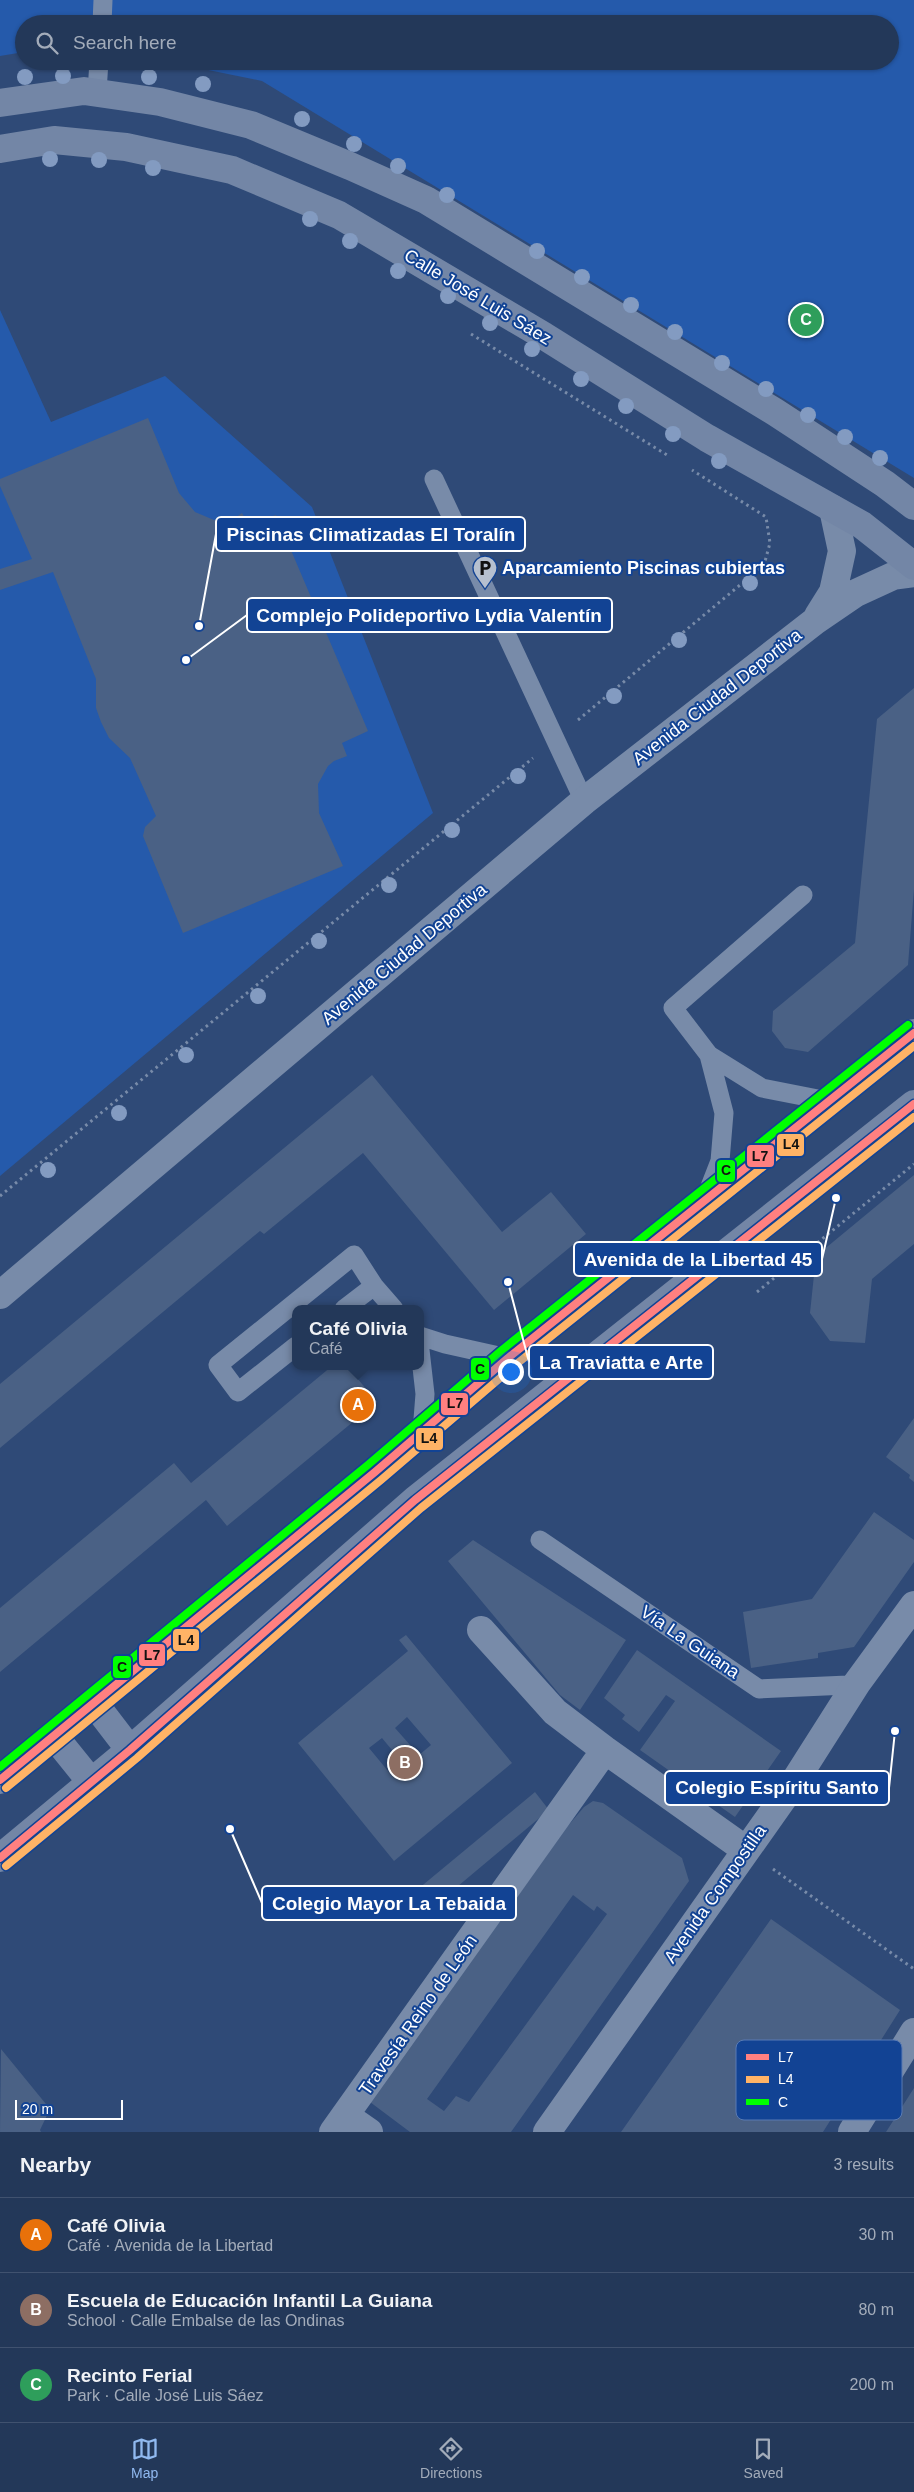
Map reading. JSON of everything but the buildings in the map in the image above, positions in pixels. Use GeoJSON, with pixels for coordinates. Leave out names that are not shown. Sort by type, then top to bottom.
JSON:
{"type":"FeatureCollection","features":[{"type":"Feature","properties":{"kind":"main road"},"geometry":{"type":"LineString","coordinates":[[0,103],[84,90],[160,102],[251,125],[426,200],[775,412],[885,484],[914,506]]}},
{"type":"Feature","properties":{"kind":"main road","name":"Calle José Luis Sáez"},"geometry":{"type":"LineString","coordinates":[[0,149],[54,140],[126,147],[232,170],[339,215],[544,336],[707,438],[862,525],[914,566]]}},
{"type":"Feature","properties":{"kind":"main road"},"geometry":{"type":"LineString","coordinates":[[0,1780],[422,1432],[508,1358],[914,1033]]}},
{"type":"Feature","properties":{"kind":"main road"},"geometry":{"type":"LineString","coordinates":[[0,1858],[92,1783],[415,1500],[914,1104]]}},
{"type":"Feature","properties":{"kind":"main road"},"geometry":{"type":"LineString","coordinates":[[94,1703],[130,1750]]}},
{"type":"Feature","properties":{"kind":"main road"},"geometry":{"type":"LineString","coordinates":[[54,1736],[92,1783]]}},
{"type":"Feature","properties":{"kind":"street","name":"Avenida Ciudad Deportiva"},"geometry":{"type":"LineString","coordinates":[[815,621],[833,592],[842,551],[833,509]]}},
{"type":"Feature","properties":{"kind":"street","name":"Avenida Ciudad Deportiva"},"geometry":{"type":"LineString","coordinates":[[0,1295],[584,801],[815,621],[856,593],[893,576],[914,573]]}},
{"type":"Feature","properties":{"kind":"street","name":"Avenida Compostilla"},"geometry":{"type":"LineString","coordinates":[[547,2132],[789,1790],[857,1683],[914,1605]]}},
{"type":"Feature","properties":{"kind":"street"},"geometry":{"type":"LineString","coordinates":[[481,1630],[556,1712],[605,1750],[746,1850]]}},
{"type":"Feature","properties":{"kind":"street","name":"Travesía Reino de León"},"geometry":{"type":"LineString","coordinates":[[340,2124],[605,1750]]}},
{"type":"Feature","properties":{"kind":"street"},"geometry":{"type":"LineString","coordinates":[[902,2051],[914,2032]]}},
{"type":"Feature","properties":{"kind":"street"},"geometry":{"type":"LineString","coordinates":[[852,2132],[859,2120]]}},
{"type":"Feature","properties":{"kind":"street"},"geometry":{"type":"LineString","coordinates":[[340,2124],[369,2132]]}},
{"type":"Feature","properties":{"kind":"lane"},"geometry":{"type":"LineString","coordinates":[[102,15],[103,0]]}},
{"type":"Feature","properties":{"kind":"lane"},"geometry":{"type":"LineString","coordinates":[[97,92],[98,70]]}},
{"type":"Feature","properties":{"kind":"lane"},"geometry":{"type":"LineString","coordinates":[[434,479],[584,801]]}},
{"type":"Feature","properties":{"kind":"lane"},"geometry":{"type":"LineString","coordinates":[[803,895],[673,1008],[709,1055],[762,1088],[828,1101]]}},
{"type":"Feature","properties":{"kind":"lane"},"geometry":{"type":"LineString","coordinates":[[706,1199],[720,1161],[724,1113],[709,1055]]}},
{"type":"Feature","properties":{"kind":"lane"},"geometry":{"type":"LineString","coordinates":[[292,1305],[354,1255],[374,1286],[391,1305]]}},
{"type":"Feature","properties":{"kind":"lane"},"geometry":{"type":"LineString","coordinates":[[349,1305],[374,1286]]}},
{"type":"Feature","properties":{"kind":"lane"},"geometry":{"type":"LineString","coordinates":[[292,1305],[218,1365],[238,1392],[292,1349]]}},
{"type":"Feature","properties":{"kind":"lane"},"geometry":{"type":"LineString","coordinates":[[424,1337],[508,1358]]}},
{"type":"Feature","properties":{"kind":"lane"},"geometry":{"type":"LineString","coordinates":[[422,1370],[425,1394],[422,1432]]}},
{"type":"Feature","properties":{"kind":"lane","name":"Vía La Guiana"},"geometry":{"type":"LineString","coordinates":[[540,1540],[759,1690],[857,1683]]}},
{"type":"Feature","properties":{"kind":"path"},"geometry":{"type":"LineString","coordinates":[[470,333],[672,458]]}},
{"type":"Feature","properties":{"kind":"path"},"geometry":{"type":"LineString","coordinates":[[0,1196],[556,739],[764,565],[770,543],[766,517],[689,468]]}},
{"type":"Feature","properties":{"kind":"path"},"geometry":{"type":"LineString","coordinates":[[757,1292],[914,1164]]}},
{"type":"Feature","properties":{"kind":"path"},"geometry":{"type":"LineString","coordinates":[[746,1850],[914,1968]]}},
{"type":"Feature","properties":{"kind":"shaded area"},"geometry":{"type":"Polygon","coordinates":[[[0,0],[914,0],[914,478],[262,81],[208,70],[899,70],[899,15],[15,15],[15,54],[0,56],[0,0]]]}},
{"type":"Feature","properties":{"kind":"shaded area"},"geometry":{"type":"Polygon","coordinates":[[[0,310],[51,422],[165,376],[312,507],[433,813],[0,1176],[0,310]]]}},
{"type":"Feature","properties":{"kind":"transit line","name":"C"},"geometry":{"type":"LineString","coordinates":[[0,1767],[369,1464],[502,1350],[908,1025]]}},
{"type":"Feature","properties":{"kind":"transit line","name":"L7"},"geometry":{"type":"LineString","coordinates":[[0,1780],[375,1472],[508,1358],[914,1033]]}},
{"type":"Feature","properties":{"kind":"transit line","name":"L4"},"geometry":{"type":"LineString","coordinates":[[6,1788],[381,1480],[514,1366],[914,1046]]}},
{"type":"Feature","properties":{"kind":"transit line","name":"L7"},"geometry":{"type":"LineString","coordinates":[[0,1858],[130,1750],[415,1500],[914,1104]]}},
{"type":"Feature","properties":{"kind":"transit line","name":"L4"},"geometry":{"type":"LineString","coordinates":[[6,1866],[137,1758],[421,1508],[914,1117]]}},
{"type":"Feature","properties":{"kind":"place","name":"Recinto Ferial"},"geometry":{"type":"Point","coordinates":[806,320]}},
{"type":"Feature","properties":{"kind":"place","name":"Aparcamiento Piscinas cubiertas"},"geometry":{"type":"Point","coordinates":[485,589]}},
{"type":"Feature","properties":{"kind":"place","name":"Piscinas Climatizadas El Toralín"},"geometry":{"type":"Point","coordinates":[199,626]}},
{"type":"Feature","properties":{"kind":"place","name":"Complejo Polideportivo Lydia Valentín"},"geometry":{"type":"Point","coordinates":[186,660]}},
{"type":"Feature","properties":{"kind":"place","name":"Avenida de la Libertad 45"},"geometry":{"type":"Point","coordinates":[836,1198]}},
{"type":"Feature","properties":{"kind":"place","name":"La Traviatta e Arte"},"geometry":{"type":"Point","coordinates":[508,1282]}},
{"type":"Feature","properties":{"kind":"place","name":"Café Olivia"},"geometry":{"type":"Point","coordinates":[358,1405]}},
{"type":"Feature","properties":{"kind":"place","name":"Colegio Espíritu Santo"},"geometry":{"type":"Point","coordinates":[895,1731]}},
{"type":"Feature","properties":{"kind":"place","name":"Escuela de Educación Infantil La Guiana"},"geometry":{"type":"Point","coordinates":[405,1763]}},
{"type":"Feature","properties":{"kind":"place","name":"Colegio Mayor La Tebaida"},"geometry":{"type":"Point","coordinates":[230,1829]}}]}
